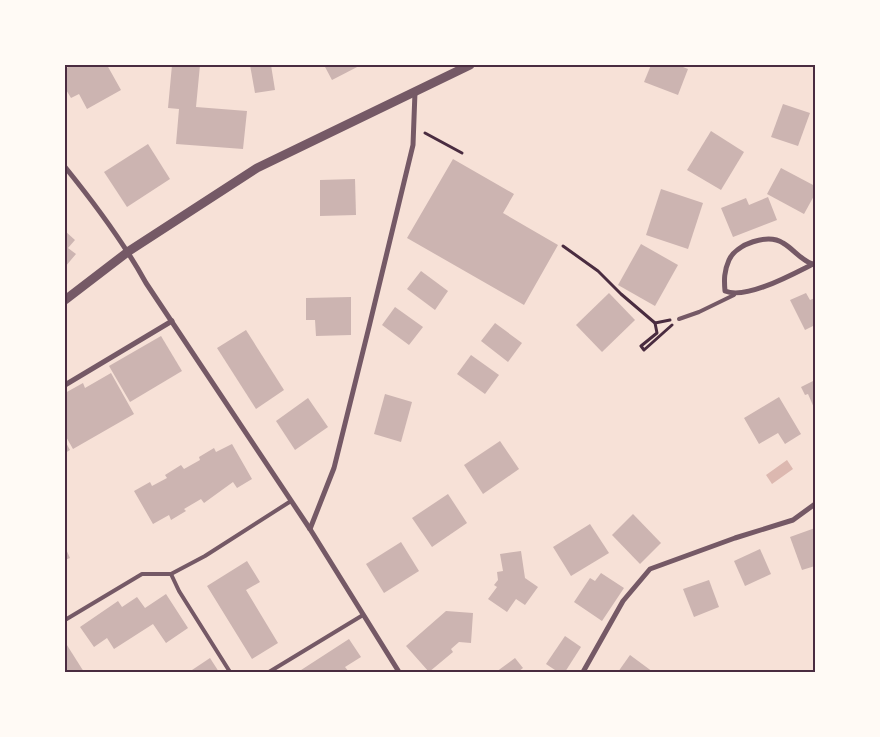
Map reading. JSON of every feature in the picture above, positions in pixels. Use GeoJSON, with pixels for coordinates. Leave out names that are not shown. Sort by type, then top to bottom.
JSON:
{"type":"FeatureCollection","features":[{"type":"Feature","properties":{"kind":"street"},"geometry":{"type":"LineString","coordinates":[[65,300],[129,251],[257,168],[470,65]]}},
{"type":"Feature","properties":{"kind":"street"},"geometry":{"type":"LineString","coordinates":[[310,529],[334,468],[410,155],[415,126],[415,92]]}},
{"type":"Feature","properties":{"kind":"street"},"geometry":{"type":"LineString","coordinates":[[65,167],[103,214],[129,251],[146,283],[310,529],[400,672]]}},
{"type":"Feature","properties":{"kind":"street"},"geometry":{"type":"LineString","coordinates":[[763,240],[782,242],[805,262],[814,264],[790,276],[734,295],[726,291],[724,272],[729,258],[745,245],[763,240]]}},
{"type":"Feature","properties":{"kind":"street"},"geometry":{"type":"LineString","coordinates":[[65,385],[172,321]]}},
{"type":"Feature","properties":{"kind":"street"},"geometry":{"type":"LineString","coordinates":[[583,672],[623,601],[650,569],[735,538],[793,520],[815,504]]}},
{"type":"Feature","properties":{"kind":"lane"},"geometry":{"type":"LineString","coordinates":[[679,319],[699,312],[734,295]]}},
{"type":"Feature","properties":{"kind":"lane"},"geometry":{"type":"LineString","coordinates":[[65,620],[142,574],[171,574],[205,556],[291,501]]}},
{"type":"Feature","properties":{"kind":"lane"},"geometry":{"type":"LineString","coordinates":[[171,574],[179,591],[230,672]]}},
{"type":"Feature","properties":{"kind":"lane"},"geometry":{"type":"LineString","coordinates":[[269,672],[363,615]]}},
{"type":"Feature","properties":{"kind":"path"},"geometry":{"type":"LineString","coordinates":[[415,126],[462,154]]}},
{"type":"Feature","properties":{"kind":"path"},"geometry":{"type":"LineString","coordinates":[[563,246],[598,271],[655,323],[657,333],[641,346],[644,350],[679,319]]}},
{"type":"Feature","properties":{"kind":"shaded area"},"geometry":{"type":"Polygon","coordinates":[[[787,460],[793,469],[772,484],[766,475],[787,460]]]}},
{"type":"Feature","properties":{"kind":"building"},"geometry":{"type":"Polygon","coordinates":[[[72,65],[107,65],[121,90],[87,109],[79,94],[71,98],[65,88],[65,69],[72,65]]]}},
{"type":"Feature","properties":{"kind":"building"},"geometry":{"type":"Polygon","coordinates":[[[172,65],[200,65],[196,107],[247,111],[243,149],[176,144],[179,109],[168,108],[172,65]]]}},
{"type":"Feature","properties":{"kind":"building"},"geometry":{"type":"Polygon","coordinates":[[[250,65],[271,65],[275,90],[255,93],[250,65]]]}},
{"type":"Feature","properties":{"kind":"building"},"geometry":{"type":"Polygon","coordinates":[[[324,65],[361,65],[332,80],[324,65]]]}},
{"type":"Feature","properties":{"kind":"building"},"geometry":{"type":"Polygon","coordinates":[[[651,65],[678,65],[688,69],[678,95],[644,82],[651,65]]]}},
{"type":"Feature","properties":{"kind":"building"},"geometry":{"type":"Polygon","coordinates":[[[783,104],[810,113],[798,146],[771,137],[783,104]]]}},
{"type":"Feature","properties":{"kind":"building"},"geometry":{"type":"Polygon","coordinates":[[[711,131],[744,152],[721,190],[687,170],[711,131]]]}},
{"type":"Feature","properties":{"kind":"building"},"geometry":{"type":"Polygon","coordinates":[[[148,144],[170,179],[127,207],[104,172],[148,144]]]}},
{"type":"Feature","properties":{"kind":"building"},"geometry":{"type":"Polygon","coordinates":[[[453,159],[514,194],[503,213],[558,245],[524,305],[407,238],[453,159]]]}},
{"type":"Feature","properties":{"kind":"building"},"geometry":{"type":"Polygon","coordinates":[[[781,168],[815,186],[815,194],[804,214],[767,194],[781,168]]]}},
{"type":"Feature","properties":{"kind":"building"},"geometry":{"type":"Polygon","coordinates":[[[355,179],[356,215],[320,216],[320,180],[355,179]]]}},
{"type":"Feature","properties":{"kind":"building"},"geometry":{"type":"Polygon","coordinates":[[[661,189],[703,203],[688,249],[646,235],[661,189]]]}},
{"type":"Feature","properties":{"kind":"building"},"geometry":{"type":"Polygon","coordinates":[[[768,197],[777,220],[733,237],[721,208],[746,198],[749,205],[768,197]]]}},
{"type":"Feature","properties":{"kind":"building"},"geometry":{"type":"Polygon","coordinates":[[[65,231],[75,240],[68,248],[76,254],[65,267],[65,231]]]}},
{"type":"Feature","properties":{"kind":"building"},"geometry":{"type":"Polygon","coordinates":[[[641,244],[678,265],[655,306],[618,285],[641,244]]]}},
{"type":"Feature","properties":{"kind":"building"},"geometry":{"type":"Polygon","coordinates":[[[421,271],[448,291],[435,310],[407,289],[421,271]]]}},
{"type":"Feature","properties":{"kind":"building"},"geometry":{"type":"Polygon","coordinates":[[[609,293],[635,320],[602,352],[576,325],[609,293]]]}},
{"type":"Feature","properties":{"kind":"building"},"geometry":{"type":"Polygon","coordinates":[[[806,293],[810,300],[815,298],[815,325],[805,330],[790,300],[806,293]]]}},
{"type":"Feature","properties":{"kind":"building"},"geometry":{"type":"Polygon","coordinates":[[[351,297],[351,335],[316,336],[315,320],[306,320],[306,298],[351,297]]]}},
{"type":"Feature","properties":{"kind":"building"},"geometry":{"type":"Polygon","coordinates":[[[395,307],[423,327],[409,345],[382,325],[395,307]]]}},
{"type":"Feature","properties":{"kind":"building"},"geometry":{"type":"Polygon","coordinates":[[[495,323],[522,343],[508,362],[481,341],[495,323]]]}},
{"type":"Feature","properties":{"kind":"building"},"geometry":{"type":"Polygon","coordinates":[[[246,330],[284,390],[256,409],[217,348],[246,330]]]}},
{"type":"Feature","properties":{"kind":"building"},"geometry":{"type":"Polygon","coordinates":[[[161,336],[182,371],[130,402],[109,366],[161,336]]]}},
{"type":"Feature","properties":{"kind":"building"},"geometry":{"type":"Polygon","coordinates":[[[471,355],[499,375],[485,394],[457,374],[471,355]]]}},
{"type":"Feature","properties":{"kind":"building"},"geometry":{"type":"Polygon","coordinates":[[[111,373],[134,414],[73,449],[65,435],[65,393],[83,383],[85,388],[111,373]]]}},
{"type":"Feature","properties":{"kind":"building"},"geometry":{"type":"Polygon","coordinates":[[[815,380],[815,410],[808,394],[805,395],[801,387],[815,380]]]}},
{"type":"Feature","properties":{"kind":"building"},"geometry":{"type":"Polygon","coordinates":[[[385,394],[412,402],[401,442],[374,434],[385,394]]]}},
{"type":"Feature","properties":{"kind":"building"},"geometry":{"type":"Polygon","coordinates":[[[779,397],[801,434],[785,444],[778,433],[759,444],[744,418],[779,397]]]}},
{"type":"Feature","properties":{"kind":"building"},"geometry":{"type":"Polygon","coordinates":[[[308,398],[328,427],[295,450],[276,421],[308,398]]]}},
{"type":"Feature","properties":{"kind":"building"},"geometry":{"type":"Polygon","coordinates":[[[65,441],[70,450],[65,453],[65,441]]]}},
{"type":"Feature","properties":{"kind":"building"},"geometry":{"type":"Polygon","coordinates":[[[500,441],[519,469],[483,494],[464,465],[500,441]]]}},
{"type":"Feature","properties":{"kind":"building"},"geometry":{"type":"Polygon","coordinates":[[[232,444],[252,479],[237,488],[233,482],[204,503],[201,499],[184,509],[186,511],[171,520],[169,515],[153,524],[134,491],[150,482],[152,486],[167,478],[165,475],[181,465],[184,469],[200,460],[199,457],[214,448],[216,452],[232,444]]]}},
{"type":"Feature","properties":{"kind":"building"},"geometry":{"type":"Polygon","coordinates":[[[448,494],[467,523],[432,547],[412,518],[448,494]]]}},
{"type":"Feature","properties":{"kind":"building"},"geometry":{"type":"Polygon","coordinates":[[[633,514],[661,543],[640,564],[612,535],[633,514]]]}},
{"type":"Feature","properties":{"kind":"building"},"geometry":{"type":"Polygon","coordinates":[[[590,524],[609,553],[571,576],[553,547],[590,524]]]}},
{"type":"Feature","properties":{"kind":"building"},"geometry":{"type":"Polygon","coordinates":[[[815,528],[815,566],[802,570],[790,537],[815,528]]]}},
{"type":"Feature","properties":{"kind":"building"},"geometry":{"type":"Polygon","coordinates":[[[401,542],[419,571],[384,593],[366,564],[401,542]]]}},
{"type":"Feature","properties":{"kind":"building"},"geometry":{"type":"Polygon","coordinates":[[[65,547],[70,558],[65,560],[65,547]]]}},
{"type":"Feature","properties":{"kind":"building"},"geometry":{"type":"Polygon","coordinates":[[[760,549],[771,574],[745,586],[734,561],[760,549]]]}},
{"type":"Feature","properties":{"kind":"building"},"geometry":{"type":"Polygon","coordinates":[[[521,551],[525,578],[538,587],[525,605],[516,599],[507,612],[488,599],[497,587],[494,585],[498,580],[497,572],[503,571],[500,554],[521,551]]]}},
{"type":"Feature","properties":{"kind":"building"},"geometry":{"type":"Polygon","coordinates":[[[247,561],[260,582],[246,590],[278,643],[252,659],[207,586],[247,561]]]}},
{"type":"Feature","properties":{"kind":"building"},"geometry":{"type":"Polygon","coordinates":[[[601,573],[624,588],[602,621],[574,602],[590,578],[595,581],[601,573]]]}},
{"type":"Feature","properties":{"kind":"building"},"geometry":{"type":"Polygon","coordinates":[[[709,580],[719,607],[694,617],[683,589],[709,580]]]}},
{"type":"Feature","properties":{"kind":"building"},"geometry":{"type":"Polygon","coordinates":[[[166,594],[188,628],[166,643],[153,624],[114,649],[107,638],[94,647],[80,627],[118,601],[122,607],[137,597],[145,608],[166,594]]]}},
{"type":"Feature","properties":{"kind":"building"},"geometry":{"type":"Polygon","coordinates":[[[446,611],[473,613],[471,643],[459,642],[451,649],[453,652],[429,672],[406,646],[446,611]]]}},
{"type":"Feature","properties":{"kind":"building"},"geometry":{"type":"Polygon","coordinates":[[[565,636],[581,647],[565,672],[558,672],[546,664],[565,636]]]}},
{"type":"Feature","properties":{"kind":"building"},"geometry":{"type":"Polygon","coordinates":[[[349,639],[361,657],[345,667],[349,672],[298,672],[349,639]]]}},
{"type":"Feature","properties":{"kind":"building"},"geometry":{"type":"Polygon","coordinates":[[[65,642],[84,672],[65,672],[65,642]]]}},
{"type":"Feature","properties":{"kind":"building"},"geometry":{"type":"Polygon","coordinates":[[[630,655],[653,672],[618,672],[630,655]]]}},
{"type":"Feature","properties":{"kind":"building"},"geometry":{"type":"Polygon","coordinates":[[[210,658],[219,672],[189,672],[210,658]]]}},
{"type":"Feature","properties":{"kind":"building"},"geometry":{"type":"Polygon","coordinates":[[[515,658],[523,668],[518,672],[496,672],[515,658]]]}}]}
